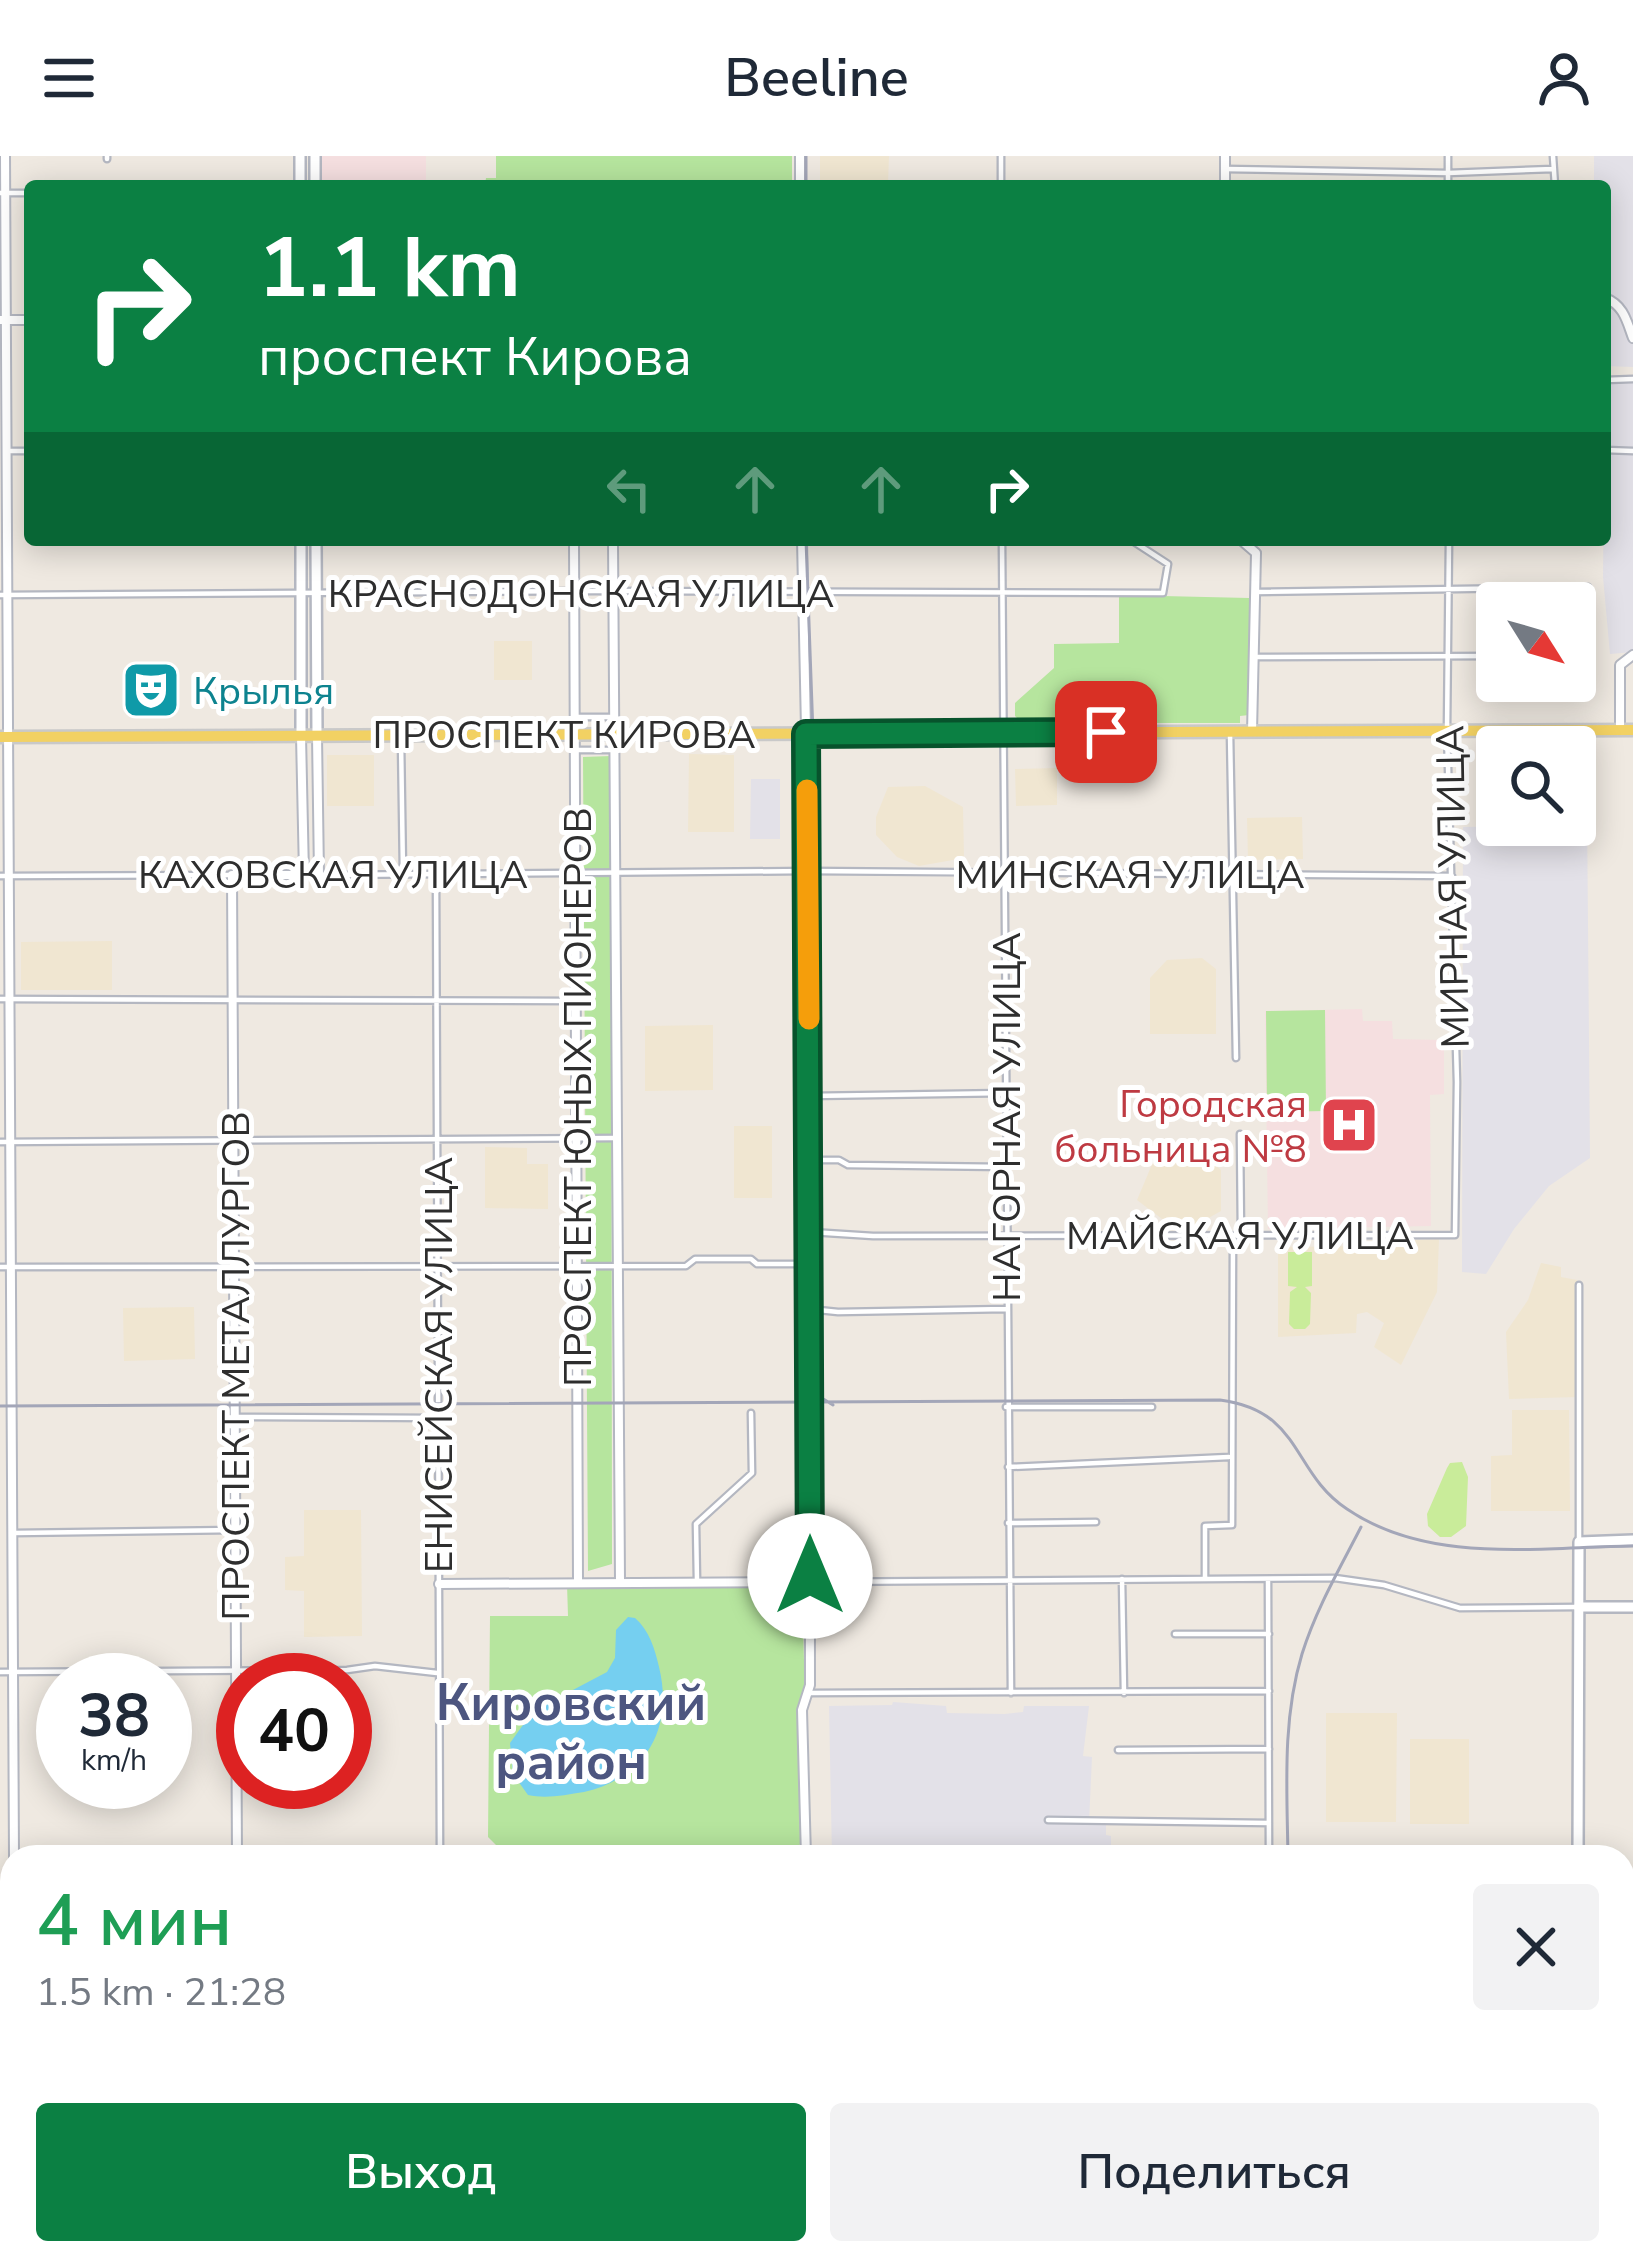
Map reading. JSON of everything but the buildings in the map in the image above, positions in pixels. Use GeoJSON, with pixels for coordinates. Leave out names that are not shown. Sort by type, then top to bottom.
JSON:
{"type":"FeatureCollection","features":[{"type":"Feature","properties":{"kind":"main road"},"geometry":{"type":"LineString","coordinates":[[301,546],[301,736]]}},
{"type":"Feature","properties":{"kind":"main road"},"geometry":{"type":"LineString","coordinates":[[316,546],[317,736]]}},
{"type":"Feature","properties":{"kind":"main road","name":"ПРОСПЕКТ КИРОВА"},"geometry":{"type":"LineString","coordinates":[[4,737],[1626,730]]}},
{"type":"Feature","properties":{"kind":"main road"},"geometry":{"type":"LineString","coordinates":[[1578,1845],[1579,1542],[1633,1540]]}},
{"type":"Feature","properties":{"kind":"main road"},"geometry":{"type":"LineString","coordinates":[[1578,1607],[1633,1607]]}},
{"type":"Feature","properties":{"kind":"street"},"geometry":{"type":"LineString","coordinates":[[4,156],[5,999],[12,1267],[14,1845]]}},
{"type":"Feature","properties":{"kind":"street"},"geometry":{"type":"LineString","coordinates":[[1225,156],[1225,180]]}},
{"type":"Feature","properties":{"kind":"street"},"geometry":{"type":"LineString","coordinates":[[1448,156],[1448,180]]}},
{"type":"Feature","properties":{"kind":"street"},"geometry":{"type":"LineString","coordinates":[[1553,156],[1554,180]]}},
{"type":"Feature","properties":{"kind":"street"},"geometry":{"type":"LineString","coordinates":[[1225,170],[1553,170]]}},
{"type":"Feature","properties":{"kind":"street"},"geometry":{"type":"LineString","coordinates":[[1611,301],[1630,320],[1633,338]]}},
{"type":"Feature","properties":{"kind":"street"},"geometry":{"type":"LineString","coordinates":[[7,451],[24,451]]}},
{"type":"Feature","properties":{"kind":"street","name":"ПРОСПЕКТ ЮНЫХ ПИОНЕРОВ"},"geometry":{"type":"LineString","coordinates":[[574,546],[578,1582]]}},
{"type":"Feature","properties":{"kind":"street","name":"ПРОСПЕКТ ЮНЫХ ПИОНЕРОВ"},"geometry":{"type":"LineString","coordinates":[[613,546],[620,1581]]}},
{"type":"Feature","properties":{"kind":"street"},"geometry":{"type":"LineString","coordinates":[[802,546],[809,871],[810,1582],[808,1693],[802,1710],[806,1845]]}},
{"type":"Feature","properties":{"kind":"street","name":"НАГОРНАЯ УЛИЦА"},"geometry":{"type":"LineString","coordinates":[[1002,546],[1011,1694]]}},
{"type":"Feature","properties":{"kind":"street","name":"КРАСНОДОНСКАЯ УЛИЦА"},"geometry":{"type":"LineString","coordinates":[[4,595],[1162,592],[1168,564],[1140,546]]}},
{"type":"Feature","properties":{"kind":"street"},"geometry":{"type":"LineString","coordinates":[[1248,546],[1256,553]]}},
{"type":"Feature","properties":{"kind":"street"},"geometry":{"type":"LineString","coordinates":[[1252,731],[1257,546]]}},
{"type":"Feature","properties":{"kind":"street","name":"МИРНАЯ УЛИЦА"},"geometry":{"type":"LineString","coordinates":[[1449,546],[1448,731],[1457,1082],[1454,1235]]}},
{"type":"Feature","properties":{"kind":"street"},"geometry":{"type":"LineString","coordinates":[[1255,592],[1476,589]]}},
{"type":"Feature","properties":{"kind":"street"},"geometry":{"type":"LineString","coordinates":[[1626,730],[1620,665],[1623,658],[1633,655]]}},
{"type":"Feature","properties":{"kind":"street"},"geometry":{"type":"LineString","coordinates":[[1253,657],[1476,657]]}},
{"type":"Feature","properties":{"kind":"street"},"geometry":{"type":"LineString","coordinates":[[575,717],[614,717]]}},
{"type":"Feature","properties":{"kind":"street"},"geometry":{"type":"LineString","coordinates":[[1230,732],[1236,1058]]}},
{"type":"Feature","properties":{"kind":"street"},"geometry":{"type":"LineString","coordinates":[[400,735],[403,872]]}},
{"type":"Feature","properties":{"kind":"street"},"geometry":{"type":"LineString","coordinates":[[301,736],[304,874]]}},
{"type":"Feature","properties":{"kind":"street"},"geometry":{"type":"LineString","coordinates":[[317,736],[319,874]]}},
{"type":"Feature","properties":{"kind":"street"},"geometry":{"type":"LineString","coordinates":[[575,750],[614,750]]}},
{"type":"Feature","properties":{"kind":"street","name":"МИНСКАЯ УЛИЦА"},"geometry":{"type":"LineString","coordinates":[[809,871],[1452,876]]}},
{"type":"Feature","properties":{"kind":"street","name":"КАХОВСКАЯ УЛИЦА"},"geometry":{"type":"LineString","coordinates":[[5,876],[809,871]]}},
{"type":"Feature","properties":{"kind":"street","name":"ЕНИСЕЙСКАЯ УЛИЦА"},"geometry":{"type":"LineString","coordinates":[[436,872],[440,1845]]}},
{"type":"Feature","properties":{"kind":"street","name":"ПРОСПЕКТ МЕТАЛЛУРГОВ"},"geometry":{"type":"LineString","coordinates":[[232,875],[236,1653]]}},
{"type":"Feature","properties":{"kind":"street"},"geometry":{"type":"LineString","coordinates":[[5,999],[576,1001]]}},
{"type":"Feature","properties":{"kind":"street"},"geometry":{"type":"LineString","coordinates":[[809,1096],[1009,1093]]}},
{"type":"Feature","properties":{"kind":"street"},"geometry":{"type":"LineString","coordinates":[[1205,1579],[1204,1526],[1232,1525],[1240,1134]]}},
{"type":"Feature","properties":{"kind":"street"},"geometry":{"type":"LineString","coordinates":[[6,1142],[617,1138]]}},
{"type":"Feature","properties":{"kind":"street"},"geometry":{"type":"LineString","coordinates":[[809,1160],[839,1160],[848,1165],[1008,1167]]}},
{"type":"Feature","properties":{"kind":"street","name":"МАЙСКАЯ УЛИЦА"},"geometry":{"type":"LineString","coordinates":[[809,1232],[873,1236],[1454,1235]]}},
{"type":"Feature","properties":{"kind":"street"},"geometry":{"type":"LineString","coordinates":[[0,1267],[686,1266],[695,1259],[809,1264]]}},
{"type":"Feature","properties":{"kind":"street"},"geometry":{"type":"LineString","coordinates":[[1579,1285],[1579,1542]]}},
{"type":"Feature","properties":{"kind":"street"},"geometry":{"type":"LineString","coordinates":[[809,1309],[1006,1309]]}},
{"type":"Feature","properties":{"kind":"street"},"geometry":{"type":"LineString","coordinates":[[1006,1407],[1151,1407]]}},
{"type":"Feature","properties":{"kind":"street"},"geometry":{"type":"LineString","coordinates":[[697,1582],[696,1524],[752,1473],[751,1414]]}},
{"type":"Feature","properties":{"kind":"street"},"geometry":{"type":"LineString","coordinates":[[235,1417],[438,1418]]}},
{"type":"Feature","properties":{"kind":"street"},"geometry":{"type":"LineString","coordinates":[[1008,1467],[1231,1457]]}},
{"type":"Feature","properties":{"kind":"street"},"geometry":{"type":"LineString","coordinates":[[1009,1523],[1096,1522]]}},
{"type":"Feature","properties":{"kind":"street"},"geometry":{"type":"LineString","coordinates":[[14,1533],[236,1530]]}},
{"type":"Feature","properties":{"kind":"street"},"geometry":{"type":"LineString","coordinates":[[1267,1579],[1269,1845]]}},
{"type":"Feature","properties":{"kind":"street"},"geometry":{"type":"LineString","coordinates":[[439,1584],[1352,1579],[1460,1608],[1578,1607]]}},
{"type":"Feature","properties":{"kind":"street"},"geometry":{"type":"LineString","coordinates":[[1122,1580],[1124,1693]]}},
{"type":"Feature","properties":{"kind":"street"},"geometry":{"type":"LineString","coordinates":[[1175,1634],[1269,1634]]}},
{"type":"Feature","properties":{"kind":"street"},"geometry":{"type":"LineString","coordinates":[[372,1666],[439,1673]]}},
{"type":"Feature","properties":{"kind":"street"},"geometry":{"type":"LineString","coordinates":[[0,1672],[216,1672]]}},
{"type":"Feature","properties":{"kind":"street"},"geometry":{"type":"LineString","coordinates":[[808,1693],[1269,1690]]}},
{"type":"Feature","properties":{"kind":"street"},"geometry":{"type":"LineString","coordinates":[[1118,1750],[1269,1749]]}},
{"type":"Feature","properties":{"kind":"street","name":"ПРОСПЕКТ МЕТАЛЛУРГОВ"},"geometry":{"type":"LineString","coordinates":[[237,1809],[237,1845]]}},
{"type":"Feature","properties":{"kind":"street"},"geometry":{"type":"LineString","coordinates":[[1048,1820],[1269,1822]]}},
{"type":"Feature","properties":{"kind":"shaded area"},"geometry":{"type":"Polygon","coordinates":[[[322,156],[426,156],[426,180],[322,180],[322,156]]]}},
{"type":"Feature","properties":{"kind":"shaded area"},"geometry":{"type":"Polygon","coordinates":[[[820,156],[889,156],[888,180],[820,180],[820,156]]]}},
{"type":"Feature","properties":{"kind":"shaded area"},"geometry":{"type":"Polygon","coordinates":[[[1594,156],[1633,156],[1633,367],[1611,366],[1611,180],[1594,180],[1594,156]]]}},
{"type":"Feature","properties":{"kind":"shaded area"},"geometry":{"type":"Polygon","coordinates":[[[1633,381],[1633,652],[1610,654],[1603,577],[1603,546],[1611,546],[1611,382],[1633,381]]]}},
{"type":"Feature","properties":{"kind":"shaded area"},"geometry":{"type":"Polygon","coordinates":[[[494,641],[532,641],[532,680],[494,680],[494,641]]]}},
{"type":"Feature","properties":{"kind":"shaded area"},"geometry":{"type":"Polygon","coordinates":[[[689,754],[734,755],[734,832],[688,832],[689,754]]]}},
{"type":"Feature","properties":{"kind":"shaded area"},"geometry":{"type":"Polygon","coordinates":[[[327,755],[374,755],[374,806],[327,806],[327,755]]]}},
{"type":"Feature","properties":{"kind":"shaded area"},"geometry":{"type":"Polygon","coordinates":[[[1057,768],[1057,805],[1016,806],[1015,769],[1057,768]]]}},
{"type":"Feature","properties":{"kind":"shaded area"},"geometry":{"type":"Polygon","coordinates":[[[751,779],[780,779],[780,839],[750,839],[751,779]]]}},
{"type":"Feature","properties":{"kind":"shaded area"},"geometry":{"type":"Polygon","coordinates":[[[925,786],[963,807],[964,858],[919,866],[897,857],[876,835],[876,817],[888,787],[925,786]]]}},
{"type":"Feature","properties":{"kind":"shaded area"},"geometry":{"type":"Polygon","coordinates":[[[1302,817],[1303,859],[1248,860],[1247,818],[1302,817]]]}},
{"type":"Feature","properties":{"kind":"shaded area"},"geometry":{"type":"Polygon","coordinates":[[[1463,827],[1476,827],[1476,846],[1587,846],[1590,1158],[1549,1186],[1486,1274],[1462,1272],[1463,827]]]}},
{"type":"Feature","properties":{"kind":"shaded area"},"geometry":{"type":"Polygon","coordinates":[[[112,941],[112,990],[21,990],[21,942],[112,941]]]}},
{"type":"Feature","properties":{"kind":"shaded area"},"geometry":{"type":"Polygon","coordinates":[[[1202,958],[1216,969],[1216,1034],[1150,1034],[1150,978],[1167,960],[1202,958]]]}},
{"type":"Feature","properties":{"kind":"shaded area","name":"Городская больница №8"},"geometry":{"type":"Polygon","coordinates":[[[1362,1009],[1363,1021],[1392,1021],[1393,1039],[1444,1040],[1444,1094],[1430,1095],[1431,1226],[1268,1229],[1265,1011],[1362,1009]]]}},
{"type":"Feature","properties":{"kind":"shaded area"},"geometry":{"type":"Polygon","coordinates":[[[713,1025],[713,1090],[645,1091],[645,1026],[713,1025]]]}},
{"type":"Feature","properties":{"kind":"shaded area"},"geometry":{"type":"Polygon","coordinates":[[[734,1126],[772,1126],[772,1198],[734,1198],[734,1126]]]}},
{"type":"Feature","properties":{"kind":"shaded area"},"geometry":{"type":"Polygon","coordinates":[[[1187,1141],[1221,1170],[1221,1211],[1196,1225],[1170,1225],[1137,1200],[1156,1155],[1187,1141]]]}},
{"type":"Feature","properties":{"kind":"shaded area"},"geometry":{"type":"Polygon","coordinates":[[[485,1147],[527,1148],[527,1164],[548,1164],[548,1209],[485,1208],[485,1147]]]}},
{"type":"Feature","properties":{"kind":"shaded area"},"geometry":{"type":"Polygon","coordinates":[[[1439,1239],[1437,1292],[1401,1365],[1374,1347],[1384,1323],[1367,1312],[1357,1314],[1356,1333],[1278,1337],[1278,1247],[1386,1246],[1387,1241],[1439,1239]]]}},
{"type":"Feature","properties":{"kind":"shaded area"},"geometry":{"type":"Polygon","coordinates":[[[1541,1263],[1561,1267],[1561,1277],[1577,1280],[1578,1397],[1509,1399],[1506,1332],[1528,1300],[1541,1263]]]}},
{"type":"Feature","properties":{"kind":"shaded area"},"geometry":{"type":"Polygon","coordinates":[[[194,1307],[195,1359],[124,1361],[123,1308],[194,1307]]]}},
{"type":"Feature","properties":{"kind":"shaded area"},"geometry":{"type":"Polygon","coordinates":[[[1512,1410],[1569,1410],[1570,1511],[1491,1511],[1491,1456],[1512,1455],[1512,1410]]]}},
{"type":"Feature","properties":{"kind":"shaded area"},"geometry":{"type":"Polygon","coordinates":[[[304,1510],[361,1510],[362,1636],[304,1637],[304,1591],[285,1590],[285,1557],[304,1556],[304,1510]]]}},
{"type":"Feature","properties":{"kind":"shaded area"},"geometry":{"type":"Polygon","coordinates":[[[829,1706],[946,1706],[947,1713],[1005,1714],[1023,1712],[1024,1706],[1089,1706],[1083,1756],[1092,1757],[1089,1823],[1106,1824],[1111,1845],[832,1845],[829,1706]]]}},
{"type":"Feature","properties":{"kind":"shaded area"},"geometry":{"type":"Polygon","coordinates":[[[1326,1713],[1397,1713],[1396,1822],[1326,1822],[1326,1713]]]}},
{"type":"Feature","properties":{"kind":"shaded area"},"geometry":{"type":"Polygon","coordinates":[[[1410,1739],[1469,1739],[1469,1824],[1410,1824],[1410,1739]]]}},
{"type":"Feature","properties":{"kind":"green space"},"geometry":{"type":"Polygon","coordinates":[[[496,156],[792,156],[792,180],[486,180],[496,178],[496,156]]]}},
{"type":"Feature","properties":{"kind":"green space"},"geometry":{"type":"Polygon","coordinates":[[[1119,595],[1249,598],[1249,715],[1240,716],[1240,723],[1022,723],[1015,716],[1015,703],[1054,668],[1054,644],[1119,643],[1119,595]]]}},
{"type":"Feature","properties":{"kind":"green space"},"geometry":{"type":"Polygon","coordinates":[[[611,756],[612,1564],[588,1571],[583,757],[611,756]]]}},
{"type":"Feature","properties":{"kind":"green space"},"geometry":{"type":"Polygon","coordinates":[[[1325,1010],[1326,1111],[1267,1112],[1266,1011],[1325,1010]]]}},
{"type":"Feature","properties":{"kind":"green space"},"geometry":{"type":"Polygon","coordinates":[[[1288,1252],[1312,1252],[1312,1286],[1305,1287],[1311,1293],[1310,1324],[1305,1329],[1289,1324],[1290,1292],[1297,1287],[1288,1286],[1288,1252]]]}},
{"type":"Feature","properties":{"kind":"green space"},"geometry":{"type":"Polygon","coordinates":[[[1462,1462],[1468,1477],[1466,1526],[1451,1537],[1440,1537],[1428,1526],[1427,1514],[1450,1463],[1462,1462]]]}},
{"type":"Feature","properties":{"kind":"green space"},"geometry":{"type":"Polygon","coordinates":[[[567,1584],[802,1588],[809,1841],[799,1845],[496,1845],[488,1837],[490,1616],[568,1616],[567,1584]]]}},
{"type":"Feature","properties":{"kind":"water"},"geometry":{"type":"Polygon","coordinates":[[[628,1617],[644,1628],[663,1689],[658,1730],[650,1747],[624,1775],[606,1785],[563,1795],[528,1795],[513,1774],[510,1743],[533,1711],[607,1672],[615,1658],[616,1630],[628,1617]]]}},
{"type":"Feature","properties":{"kind":"tram line"},"geometry":{"type":"LineString","coordinates":[[806,156],[806,180]]}},
{"type":"Feature","properties":{"kind":"tram line"},"geometry":{"type":"LineString","coordinates":[[806,546],[813,734],[815,1382],[820,1397],[833,1405]]}},
{"type":"Feature","properties":{"kind":"tram line"},"geometry":{"type":"LineString","coordinates":[[0,1406],[1220,1400],[1267,1416],[1329,1494],[1379,1527],[1413,1539],[1485,1549],[1633,1546]]}},
{"type":"Feature","properties":{"kind":"railway"},"geometry":{"type":"LineString","coordinates":[[1288,1845],[1287,1755],[1296,1679],[1314,1621],[1361,1527]]}},
{"type":"Feature","properties":{"kind":"slow traffic"},"geometry":{"type":"LineString","coordinates":[[807,790],[809,1019]]}},
{"type":"Feature","properties":{"kind":"place","name":"Крылья"},"geometry":{"type":"Point","coordinates":[151,690]}},
{"type":"Feature","properties":{"kind":"place","name":"Городская больница №8"},"geometry":{"type":"Point","coordinates":[1349,1125]}},
{"type":"Feature","properties":{"kind":"district","name":"Кировский район"},"geometry":{"type":"Point","coordinates":[571,1731]}},
{"type":"Feature","properties":{"kind":"route"},"geometry":{"type":"LineString","coordinates":[[810,1576],[806,734],[1106,732]]}}]}
